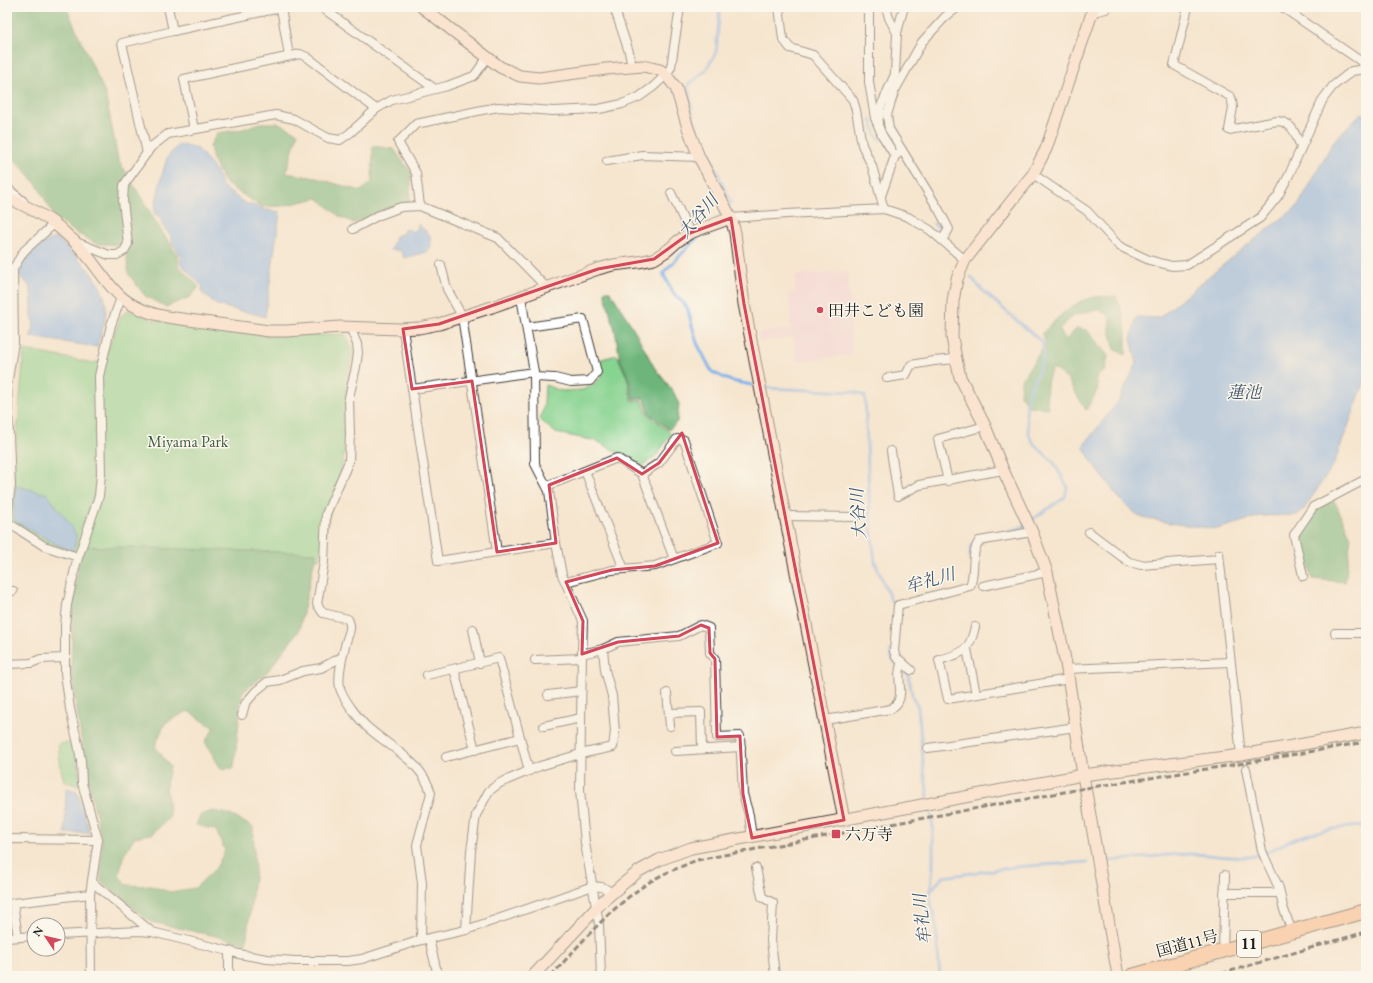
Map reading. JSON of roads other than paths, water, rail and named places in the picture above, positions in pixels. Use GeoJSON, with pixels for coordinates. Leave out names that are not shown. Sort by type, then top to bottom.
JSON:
{"type":"FeatureCollection","features":[{"type":"Feature","properties":{"kind":"highway","name":"国道11号"},"geometry":{"type":"LineString","coordinates":[[1132,976],[1366,911]]}},
{"type":"Feature","properties":{"kind":"street"},"geometry":{"type":"LineString","coordinates":[[168,7],[173,31]]}},
{"type":"Feature","properties":{"kind":"street"},"geometry":{"type":"LineString","coordinates":[[147,153],[122,43],[283,7],[289,56]]}},
{"type":"Feature","properties":{"kind":"street"},"geometry":{"type":"LineString","coordinates":[[321,7],[435,89]]}},
{"type":"Feature","properties":{"kind":"street"},"geometry":{"type":"LineString","coordinates":[[422,7],[500,66],[520,76],[539,78],[643,66],[660,70],[676,88],[688,128],[700,157],[732,218],[744,304],[844,820]]}},
{"type":"Feature","properties":{"kind":"street"},"geometry":{"type":"LineString","coordinates":[[614,7],[629,52],[632,67]]}},
{"type":"Feature","properties":{"kind":"street"},"geometry":{"type":"LineString","coordinates":[[420,206],[416,173],[398,142],[416,124],[499,107],[553,111],[599,109],[622,104],[638,97],[653,87],[666,75],[671,67],[680,7]]}},
{"type":"Feature","properties":{"kind":"street"},"geometry":{"type":"LineString","coordinates":[[779,7],[783,39],[790,48],[812,55],[854,100],[862,145],[872,166],[884,209]]}},
{"type":"Feature","properties":{"kind":"street"},"geometry":{"type":"LineString","coordinates":[[869,7],[869,82],[875,118],[882,135],[895,156]]}},
{"type":"Feature","properties":{"kind":"street"},"geometry":{"type":"LineString","coordinates":[[886,7],[889,18],[897,33]]}},
{"type":"Feature","properties":{"kind":"street"},"geometry":{"type":"LineString","coordinates":[[878,125],[881,106],[895,74],[897,33],[905,7]]}},
{"type":"Feature","properties":{"kind":"street"},"geometry":{"type":"LineString","coordinates":[[942,240],[949,229],[939,210],[889,129],[887,115],[894,92],[922,42],[944,18],[958,7]]}},
{"type":"Feature","properties":{"kind":"street"},"geometry":{"type":"LineString","coordinates":[[1107,7],[1106,10],[1094,10],[1048,142],[1033,174],[961,267],[953,301],[952,337],[960,377],[985,426],[1002,470],[1032,532],[1047,572],[1068,674],[1083,775],[1118,976]]}},
{"type":"Feature","properties":{"kind":"street"},"geometry":{"type":"LineString","coordinates":[[1188,7],[1174,65],[1231,97],[1233,107],[1229,130],[1284,121],[1292,127],[1302,147]]}},
{"type":"Feature","properties":{"kind":"street"},"geometry":{"type":"LineString","coordinates":[[1033,174],[1087,211],[1118,246],[1149,260],[1172,266],[1187,265],[1260,218],[1278,196],[1302,147],[1322,99],[1333,86],[1352,71],[1366,69],[1362,62],[1282,7]]}},
{"type":"Feature","properties":{"kind":"street"},"geometry":{"type":"LineString","coordinates":[[194,129],[184,79],[300,54],[307,57],[376,110]]}},
{"type":"Feature","properties":{"kind":"street"},"geometry":{"type":"LineString","coordinates":[[73,241],[109,255],[117,255],[124,251],[128,244],[123,201],[124,185],[151,147],[168,134],[276,115],[294,119],[328,138],[340,140],[376,110],[392,100],[447,86],[474,76],[488,57]]}},
{"type":"Feature","properties":{"kind":"street"},"geometry":{"type":"LineString","coordinates":[[881,196],[895,156],[902,150]]}},
{"type":"Feature","properties":{"kind":"street"},"geometry":{"type":"LineString","coordinates":[[607,161],[642,155],[700,157]]}},
{"type":"Feature","properties":{"kind":"street"},"geometry":{"type":"LineString","coordinates":[[7,188],[42,216]]}},
{"type":"Feature","properties":{"kind":"street"},"geometry":{"type":"LineString","coordinates":[[671,193],[694,232]]}},
{"type":"Feature","properties":{"kind":"street"},"geometry":{"type":"LineString","coordinates":[[7,197],[54,223],[82,250],[111,289],[121,298],[138,308],[151,314],[269,331],[350,327],[403,329],[419,328],[439,324],[613,265],[654,259],[694,232],[732,218],[884,209],[908,217],[930,230],[965,260]]}},
{"type":"Feature","properties":{"kind":"street"},"geometry":{"type":"LineString","coordinates":[[353,229],[377,216],[401,207],[420,206],[498,238],[546,287]]}},
{"type":"Feature","properties":{"kind":"street"},"geometry":{"type":"LineString","coordinates":[[7,514],[11,486],[8,466],[7,386],[14,342],[13,270],[24,251],[54,223]]}},
{"type":"Feature","properties":{"kind":"street"},"geometry":{"type":"LineString","coordinates":[[441,265],[447,289],[462,316],[497,552]]}},
{"type":"Feature","properties":{"kind":"street"},"geometry":{"type":"LineString","coordinates":[[521,296],[534,375],[535,464],[550,491],[556,542],[562,575],[583,621],[580,790],[585,843],[599,924],[601,976]]}},
{"type":"Feature","properties":{"kind":"street"},"geometry":{"type":"LineString","coordinates":[[91,976],[90,894],[98,840],[82,783],[76,731],[70,709],[65,673],[65,626],[67,605],[78,557],[100,496],[99,376],[111,325],[121,298]]}},
{"type":"Feature","properties":{"kind":"street"},"geometry":{"type":"LineString","coordinates":[[412,389],[534,375],[571,382],[590,381],[597,372],[583,319],[527,328]]}},
{"type":"Feature","properties":{"kind":"street"},"geometry":{"type":"LineString","coordinates":[[350,327],[358,353],[349,397],[350,434],[348,461],[326,514],[324,562],[317,604],[323,613],[348,619],[351,627],[342,657],[340,690],[357,716],[366,726],[412,762],[426,778],[429,786],[431,793],[417,845],[422,883],[425,940],[438,976]]}},
{"type":"Feature","properties":{"kind":"street"},"geometry":{"type":"LineString","coordinates":[[403,329],[438,561],[556,542]]}},
{"type":"Feature","properties":{"kind":"street"},"geometry":{"type":"LineString","coordinates":[[887,378],[906,375],[911,365],[956,359]]}},
{"type":"Feature","properties":{"kind":"street"},"geometry":{"type":"LineString","coordinates":[[948,481],[938,439],[985,426]]}},
{"type":"Feature","properties":{"kind":"street"},"geometry":{"type":"LineString","coordinates":[[566,582],[612,570],[655,566],[718,543],[684,440],[677,439],[659,463],[642,474]]}},
{"type":"Feature","properties":{"kind":"street"},"geometry":{"type":"LineString","coordinates":[[891,451],[898,496],[919,485],[948,481],[1002,470]]}},
{"type":"Feature","properties":{"kind":"street"},"geometry":{"type":"LineString","coordinates":[[547,486],[618,458],[642,474],[674,559]]}},
{"type":"Feature","properties":{"kind":"street"},"geometry":{"type":"LineString","coordinates":[[585,471],[624,569]]}},
{"type":"Feature","properties":{"kind":"street"},"geometry":{"type":"LineString","coordinates":[[1304,576],[1294,535],[1313,507],[1366,479]]}},
{"type":"Feature","properties":{"kind":"street"},"geometry":{"type":"LineString","coordinates":[[786,516],[854,517]]}},
{"type":"Feature","properties":{"kind":"street"},"geometry":{"type":"LineString","coordinates":[[7,522],[44,546],[78,557]]}},
{"type":"Feature","properties":{"kind":"street"},"geometry":{"type":"LineString","coordinates":[[911,670],[896,658],[894,651],[898,605],[970,586],[973,580],[974,548],[979,541],[1032,532]]}},
{"type":"Feature","properties":{"kind":"street"},"geometry":{"type":"LineString","coordinates":[[1089,532],[1129,562],[1141,565],[1219,556],[1241,755]]}},
{"type":"Feature","properties":{"kind":"street"},"geometry":{"type":"LineString","coordinates":[[983,586],[1047,572]]}},
{"type":"Feature","properties":{"kind":"street"},"geometry":{"type":"LineString","coordinates":[[535,660],[582,656],[618,642],[679,636],[700,625],[709,628],[710,654],[715,659],[717,736],[740,736],[743,794],[749,815],[752,838]]}},
{"type":"Feature","properties":{"kind":"street"},"geometry":{"type":"LineString","coordinates":[[975,627],[973,639],[967,650],[939,660],[948,699],[1068,674],[1230,662]]}},
{"type":"Feature","properties":{"kind":"street"},"geometry":{"type":"LineString","coordinates":[[473,629],[480,663]]}},
{"type":"Feature","properties":{"kind":"street"},"geometry":{"type":"LineString","coordinates":[[1335,633],[1366,634]]}},
{"type":"Feature","properties":{"kind":"street"},"geometry":{"type":"LineString","coordinates":[[466,930],[476,815],[489,791],[500,783],[529,771],[580,754],[614,747],[615,731],[612,696],[603,649]]}},
{"type":"Feature","properties":{"kind":"street"},"geometry":{"type":"LineString","coordinates":[[967,650],[976,694]]}},
{"type":"Feature","properties":{"kind":"street"},"geometry":{"type":"LineString","coordinates":[[242,715],[245,704],[256,691],[267,682],[280,680],[303,671],[321,668],[342,657]]}},
{"type":"Feature","properties":{"kind":"street"},"geometry":{"type":"LineString","coordinates":[[7,664],[31,663],[41,659],[65,658]]}},
{"type":"Feature","properties":{"kind":"street"},"geometry":{"type":"LineString","coordinates":[[427,675],[499,658],[529,771]]}},
{"type":"Feature","properties":{"kind":"street"},"geometry":{"type":"LineString","coordinates":[[825,720],[891,709],[898,702],[900,695],[898,669],[902,662]]}},
{"type":"Feature","properties":{"kind":"street"},"geometry":{"type":"LineString","coordinates":[[454,669],[475,750]]}},
{"type":"Feature","properties":{"kind":"street"},"geometry":{"type":"LineString","coordinates":[[548,695],[581,691]]}},
{"type":"Feature","properties":{"kind":"street"},"geometry":{"type":"LineString","coordinates":[[667,693],[670,726]]}},
{"type":"Feature","properties":{"kind":"street"},"geometry":{"type":"LineString","coordinates":[[669,713],[701,712],[702,749]]}},
{"type":"Feature","properties":{"kind":"street"},"geometry":{"type":"LineString","coordinates":[[544,726],[581,718]]}},
{"type":"Feature","properties":{"kind":"street"},"geometry":{"type":"LineString","coordinates":[[928,748],[1076,727]]}},
{"type":"Feature","properties":{"kind":"street"},"geometry":{"type":"LineString","coordinates":[[533,976],[611,893],[639,871],[659,860],[691,848],[752,838],[1083,775],[1241,755],[1366,733]]}},
{"type":"Feature","properties":{"kind":"street"},"geometry":{"type":"LineString","coordinates":[[446,758],[520,738]]}},
{"type":"Feature","properties":{"kind":"street"},"geometry":{"type":"LineString","coordinates":[[675,751],[741,747]]}},
{"type":"Feature","properties":{"kind":"street"},"geometry":{"type":"LineString","coordinates":[[1246,770],[1263,855],[1279,888],[1282,907],[1292,932]]}},
{"type":"Feature","properties":{"kind":"street"},"geometry":{"type":"LineString","coordinates":[[7,839],[98,840]]}},
{"type":"Feature","properties":{"kind":"street"},"geometry":{"type":"LineString","coordinates":[[756,868],[762,897],[773,903],[771,940],[776,976]]}},
{"type":"Feature","properties":{"kind":"street"},"geometry":{"type":"LineString","coordinates":[[1223,951],[1225,875]]}},
{"type":"Feature","properties":{"kind":"street"},"geometry":{"type":"LineString","coordinates":[[92,882],[152,932]]}},
{"type":"Feature","properties":{"kind":"street"},"geometry":{"type":"LineString","coordinates":[[66,935],[139,931],[152,932],[229,950],[239,954],[267,959],[296,961],[348,961],[378,955],[425,940],[466,930],[593,887],[600,886],[607,889],[611,893]]}},
{"type":"Feature","properties":{"kind":"street"},"geometry":{"type":"LineString","coordinates":[[1224,893],[1276,892]]}},
{"type":"Feature","properties":{"kind":"street"},"geometry":{"type":"LineString","coordinates":[[18,937],[13,903],[90,894]]}},
{"type":"Feature","properties":{"kind":"street"},"geometry":{"type":"LineString","coordinates":[[7,938],[26,936]]}},
{"type":"Feature","properties":{"kind":"street"},"geometry":{"type":"LineString","coordinates":[[229,950],[229,976]]}},
{"type":"Feature","properties":{"kind":"water","name":"蓮池"},"geometry":{"type":"Polygon","coordinates":[[[1360,114],[1366,114],[1366,378],[1334,464],[1304,509],[1297,515],[1261,516],[1217,529],[1169,523],[1138,516],[1118,497],[1094,465],[1083,446],[1118,402],[1137,363],[1131,339],[1137,317],[1159,318],[1245,247],[1298,206],[1333,142],[1360,114]]]}},
{"type":"Feature","properties":{"kind":"water"},"geometry":{"type":"Polygon","coordinates":[[[179,144],[198,149],[216,171],[223,187],[243,202],[266,210],[280,212],[265,317],[217,305],[201,292],[203,287],[180,263],[182,257],[171,241],[171,236],[161,224],[162,219],[154,213],[161,178],[167,158],[179,144]]]}},
{"type":"Feature","properties":{"kind":"water"},"geometry":{"type":"Polygon","coordinates":[[[418,224],[430,235],[431,246],[427,252],[404,258],[400,250],[390,250],[395,236],[402,234],[404,230],[408,229],[413,232],[418,228],[418,224]]]}},
{"type":"Feature","properties":{"kind":"water"},"geometry":{"type":"Polygon","coordinates":[[[57,238],[88,269],[105,298],[105,318],[97,347],[30,337],[34,328],[32,297],[29,285],[20,277],[20,267],[31,253],[41,245],[51,239],[57,238]]]}},
{"type":"Feature","properties":{"kind":"water"},"geometry":{"type":"Polygon","coordinates":[[[16,486],[47,494],[69,523],[76,535],[75,545],[72,551],[54,543],[15,521],[13,516],[16,486]]]}},
{"type":"Feature","properties":{"kind":"water"},"geometry":{"type":"Polygon","coordinates":[[[66,788],[77,791],[90,833],[65,833],[66,788]]]}},
{"type":"Feature","properties":{"kind":"waterway","name":"大谷川"},"geometry":{"type":"LineString","coordinates":[[720,7],[716,53],[705,71],[688,85],[693,116],[699,138],[708,150],[731,203],[728,206]]}},
{"type":"Feature","properties":{"kind":"waterway"},"geometry":{"type":"LineString","coordinates":[[871,119],[876,135],[881,140]]}},
{"type":"Feature","properties":{"kind":"waterway","name":"大谷川"},"geometry":{"type":"LineString","coordinates":[[716,219],[725,210]]}},
{"type":"Feature","properties":{"kind":"waterway"},"geometry":{"type":"LineString","coordinates":[[934,224],[946,232]]}},
{"type":"Feature","properties":{"kind":"waterway","name":"大谷川"},"geometry":{"type":"LineString","coordinates":[[702,233],[663,273],[673,293],[687,307],[697,343],[712,372],[731,381],[752,385]]}},
{"type":"Feature","properties":{"kind":"waterway"},"geometry":{"type":"LineString","coordinates":[[971,277],[984,292],[1043,343],[1043,361],[1028,393],[1026,413],[1029,435],[1034,444],[1054,463],[1067,486],[1065,497],[1020,528],[992,535]]}},
{"type":"Feature","properties":{"kind":"waterway","name":"大谷川"},"geometry":{"type":"LineString","coordinates":[[766,388],[854,392],[865,396],[870,518],[875,562],[891,601],[895,603]]}},
{"type":"Feature","properties":{"kind":"waterway","name":"牟礼川"},"geometry":{"type":"LineString","coordinates":[[970,557],[971,546],[977,539]]}},
{"type":"Feature","properties":{"kind":"waterway","name":"牟礼川"},"geometry":{"type":"LineString","coordinates":[[891,650],[893,660],[908,674],[913,698],[918,707],[928,797]]}},
{"type":"Feature","properties":{"kind":"waterway","name":"牟礼川"},"geometry":{"type":"LineString","coordinates":[[931,812],[933,829],[933,866],[930,899],[936,925],[940,976]]}},
{"type":"Feature","properties":{"kind":"waterway"},"geometry":{"type":"LineString","coordinates":[[1108,861],[1181,854],[1239,857],[1255,856],[1311,833],[1338,828],[1366,826]]}},
{"type":"Feature","properties":{"kind":"waterway"},"geometry":{"type":"LineString","coordinates":[[931,890],[943,877],[1015,867],[1088,862]]}},
{"type":"Feature","properties":{"kind":"railway"},"geometry":{"type":"LineString","coordinates":[[551,976],[596,926],[621,903],[660,876],[697,860],[1086,788],[1366,742]]}},
{"type":"Feature","properties":{"kind":"railway"},"geometry":{"type":"LineString","coordinates":[[1213,976],[1366,932]]}},
{"type":"Feature","properties":{"kind":"place","name":"田井こども園"},"geometry":{"type":"Point","coordinates":[820,310]}},
{"type":"Feature","properties":{"kind":"place","name":"六万寺"},"geometry":{"type":"Point","coordinates":[836,834]}},
{"type":"Feature","properties":{"kind":"park label","name":"Miyama Park"},"geometry":{"type":"Point","coordinates":[188,441]}}]}
